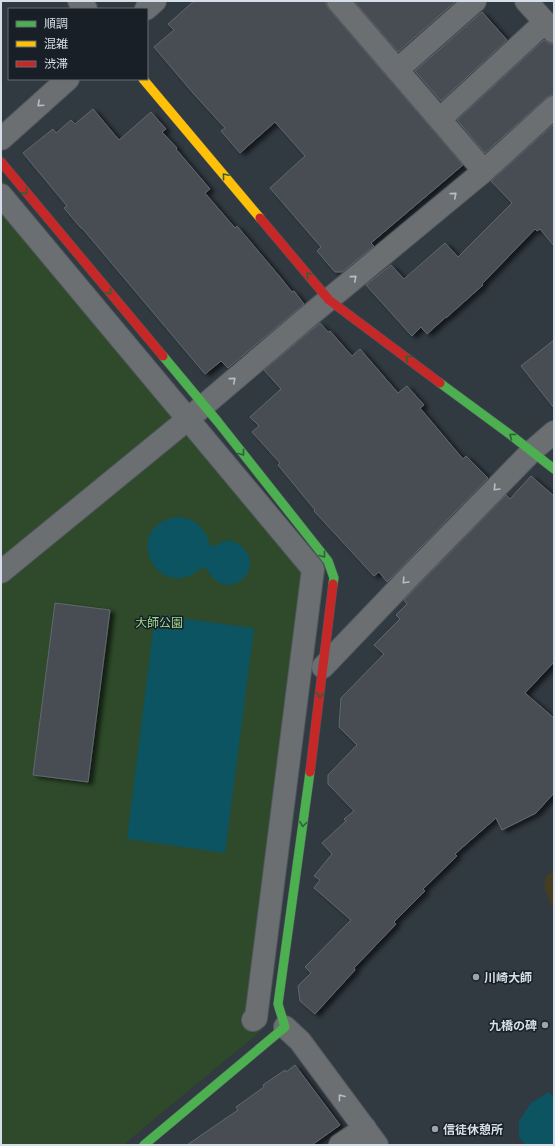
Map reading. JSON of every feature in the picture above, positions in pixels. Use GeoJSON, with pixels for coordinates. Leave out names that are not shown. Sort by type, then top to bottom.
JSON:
{"type":"FeatureCollection","features":[{"type":"Feature","properties":{"kind":"street"},"geometry":{"type":"LineString","coordinates":[[147,8],[155,1]]}},
{"type":"Feature","properties":{"kind":"street"},"geometry":{"type":"LineString","coordinates":[[338,1],[484,171]]}},
{"type":"Feature","properties":{"kind":"street"},"geometry":{"type":"LineString","coordinates":[[397,70],[475,1]]}},
{"type":"Feature","properties":{"kind":"street"},"geometry":{"type":"LineString","coordinates":[[440,119],[550,27],[526,1]]}},
{"type":"Feature","properties":{"kind":"street"},"geometry":{"type":"LineString","coordinates":[[1,139],[67,80]]}},
{"type":"Feature","properties":{"kind":"street"},"geometry":{"type":"LineString","coordinates":[[144,80],[329,300],[554,469]]}},
{"type":"Feature","properties":{"kind":"street"},"geometry":{"type":"LineString","coordinates":[[1,572],[196,412],[484,171],[554,107]]}},
{"type":"Feature","properties":{"kind":"street"},"geometry":{"type":"LineString","coordinates":[[1,162],[196,412],[313,569],[256,1018],[253,1020]]}},
{"type":"Feature","properties":{"kind":"street"},"geometry":{"type":"LineString","coordinates":[[4,206],[196,412],[328,561],[334,578],[278,1004],[285,1027],[300,1041],[378,1145]]}},
{"type":"Feature","properties":{"kind":"street"},"geometry":{"type":"LineString","coordinates":[[323,667],[532,451],[554,432]]}},
{"type":"Feature","properties":{"kind":"street"},"geometry":{"type":"LineString","coordinates":[[144,1145],[285,1027]]}},
{"type":"Feature","properties":{"kind":"street"},"geometry":{"type":"LineString","coordinates":[[340,1145],[364,1128]]}},
{"type":"Feature","properties":{"kind":"green space","name":"大師公園"},"geometry":{"type":"Polygon","coordinates":[[[1,177],[325,573],[262,1030],[123,1145],[1,1145],[1,177]]]}},
{"type":"Feature","properties":{"kind":"sand"},"geometry":{"type":"Polygon","coordinates":[[[554,871],[554,909],[549,901],[544,887],[546,876],[554,871]]]}},
{"type":"Feature","properties":{"kind":"water"},"geometry":{"type":"Polygon","coordinates":[[[178,517],[190,520],[199,525],[206,534],[210,545],[214,547],[224,541],[230,541],[243,547],[250,560],[249,570],[244,578],[237,583],[228,585],[219,583],[213,578],[206,568],[203,567],[186,577],[171,577],[159,571],[151,560],[148,547],[150,534],[160,523],[178,517]]]}},
{"type":"Feature","properties":{"kind":"water"},"geometry":{"type":"Polygon","coordinates":[[[155,615],[254,628],[225,853],[127,839],[155,615]]]}},
{"type":"Feature","properties":{"kind":"water"},"geometry":{"type":"Polygon","coordinates":[[[549,1092],[554,1098],[554,1145],[525,1145],[519,1137],[519,1121],[531,1103],[549,1092]]]}},
{"type":"Feature","properties":{"kind":"building"},"geometry":{"type":"Polygon","coordinates":[[[194,1],[326,1],[329,9],[463,165],[371,243],[374,246],[342,272],[335,272],[317,251],[321,247],[270,188],[305,156],[275,122],[240,153],[221,131],[225,128],[154,47],[174,30],[168,24],[194,1]]]}},
{"type":"Feature","properties":{"kind":"building"},"geometry":{"type":"Polygon","coordinates":[[[354,1],[456,1],[398,52],[354,1]]]}},
{"type":"Feature","properties":{"kind":"building"},"geometry":{"type":"Polygon","coordinates":[[[482,12],[507,40],[441,101],[415,71],[482,12]]]}},
{"type":"Feature","properties":{"kind":"building"},"geometry":{"type":"Polygon","coordinates":[[[544,40],[550,44],[554,44],[554,95],[546,98],[485,153],[457,120],[544,40]]]}},
{"type":"Feature","properties":{"kind":"building"},"geometry":{"type":"Polygon","coordinates":[[[93,109],[119,140],[151,112],[166,129],[162,132],[210,189],[205,193],[235,228],[237,226],[292,292],[294,291],[304,304],[228,368],[221,361],[205,374],[64,208],[67,206],[23,153],[53,129],[56,133],[71,120],[75,124],[93,109]]]}},
{"type":"Feature","properties":{"kind":"building"},"geometry":{"type":"Polygon","coordinates":[[[554,124],[554,246],[540,229],[537,231],[535,229],[482,284],[483,285],[446,318],[427,334],[421,327],[412,336],[366,285],[391,265],[404,279],[445,243],[458,257],[512,203],[491,181],[554,124]]]}},
{"type":"Feature","properties":{"kind":"building"},"geometry":{"type":"Polygon","coordinates":[[[320,323],[328,332],[330,331],[352,356],[360,349],[398,393],[407,386],[424,405],[420,408],[463,459],[466,456],[488,478],[387,582],[379,572],[374,576],[314,511],[315,510],[278,465],[280,463],[252,432],[259,426],[250,417],[281,389],[264,370],[320,323]]]}},
{"type":"Feature","properties":{"kind":"building"},"geometry":{"type":"Polygon","coordinates":[[[554,340],[554,408],[521,366],[554,340]]]}},
{"type":"Feature","properties":{"kind":"building"},"geometry":{"type":"Polygon","coordinates":[[[531,476],[554,496],[554,662],[525,693],[554,718],[554,793],[536,813],[502,830],[496,818],[455,854],[457,856],[423,889],[425,891],[394,922],[396,924],[354,968],[355,970],[315,1014],[300,1001],[298,986],[311,973],[305,967],[351,920],[314,888],[320,880],[314,876],[332,854],[322,843],[346,821],[344,819],[354,811],[328,784],[328,775],[357,745],[339,727],[341,698],[384,654],[374,645],[400,619],[396,615],[407,604],[404,600],[506,495],[510,499],[531,476]]]}},
{"type":"Feature","properties":{"kind":"building"},"geometry":{"type":"Polygon","coordinates":[[[55,603],[110,610],[88,782],[33,775],[55,603]]]}},
{"type":"Feature","properties":{"kind":"building"},"geometry":{"type":"Polygon","coordinates":[[[295,1065],[340,1125],[312,1145],[187,1145],[238,1110],[236,1107],[264,1087],[263,1085],[295,1065]]]}},
{"type":"Feature","properties":{"kind":"traffic: fast"},"geometry":{"type":"LineString","coordinates":[[163,356],[218,422],[328,561],[334,578],[333,584]]}},
{"type":"Feature","properties":{"kind":"traffic: fast"},"geometry":{"type":"LineString","coordinates":[[440,383],[554,469]]}},
{"type":"Feature","properties":{"kind":"traffic: fast"},"geometry":{"type":"LineString","coordinates":[[144,1145],[285,1027],[278,1004],[310,772]]}},
{"type":"Feature","properties":{"kind":"traffic: slow"},"geometry":{"type":"LineString","coordinates":[[144,80],[260,218]]}},
{"type":"Feature","properties":{"kind":"traffic: jam"},"geometry":{"type":"LineString","coordinates":[[1,162],[163,356]]}},
{"type":"Feature","properties":{"kind":"traffic: jam"},"geometry":{"type":"LineString","coordinates":[[260,218],[329,300],[440,383]]}},
{"type":"Feature","properties":{"kind":"traffic: jam"},"geometry":{"type":"LineString","coordinates":[[310,772],[333,584]]}},
{"type":"Feature","properties":{"kind":"place","name":"川崎大師"},"geometry":{"type":"Point","coordinates":[476,977]}},
{"type":"Feature","properties":{"kind":"place","name":"九橋の碑"},"geometry":{"type":"Point","coordinates":[545,1025]}},
{"type":"Feature","properties":{"kind":"place","name":"信徒休憩所"},"geometry":{"type":"Point","coordinates":[435,1129]}}]}
